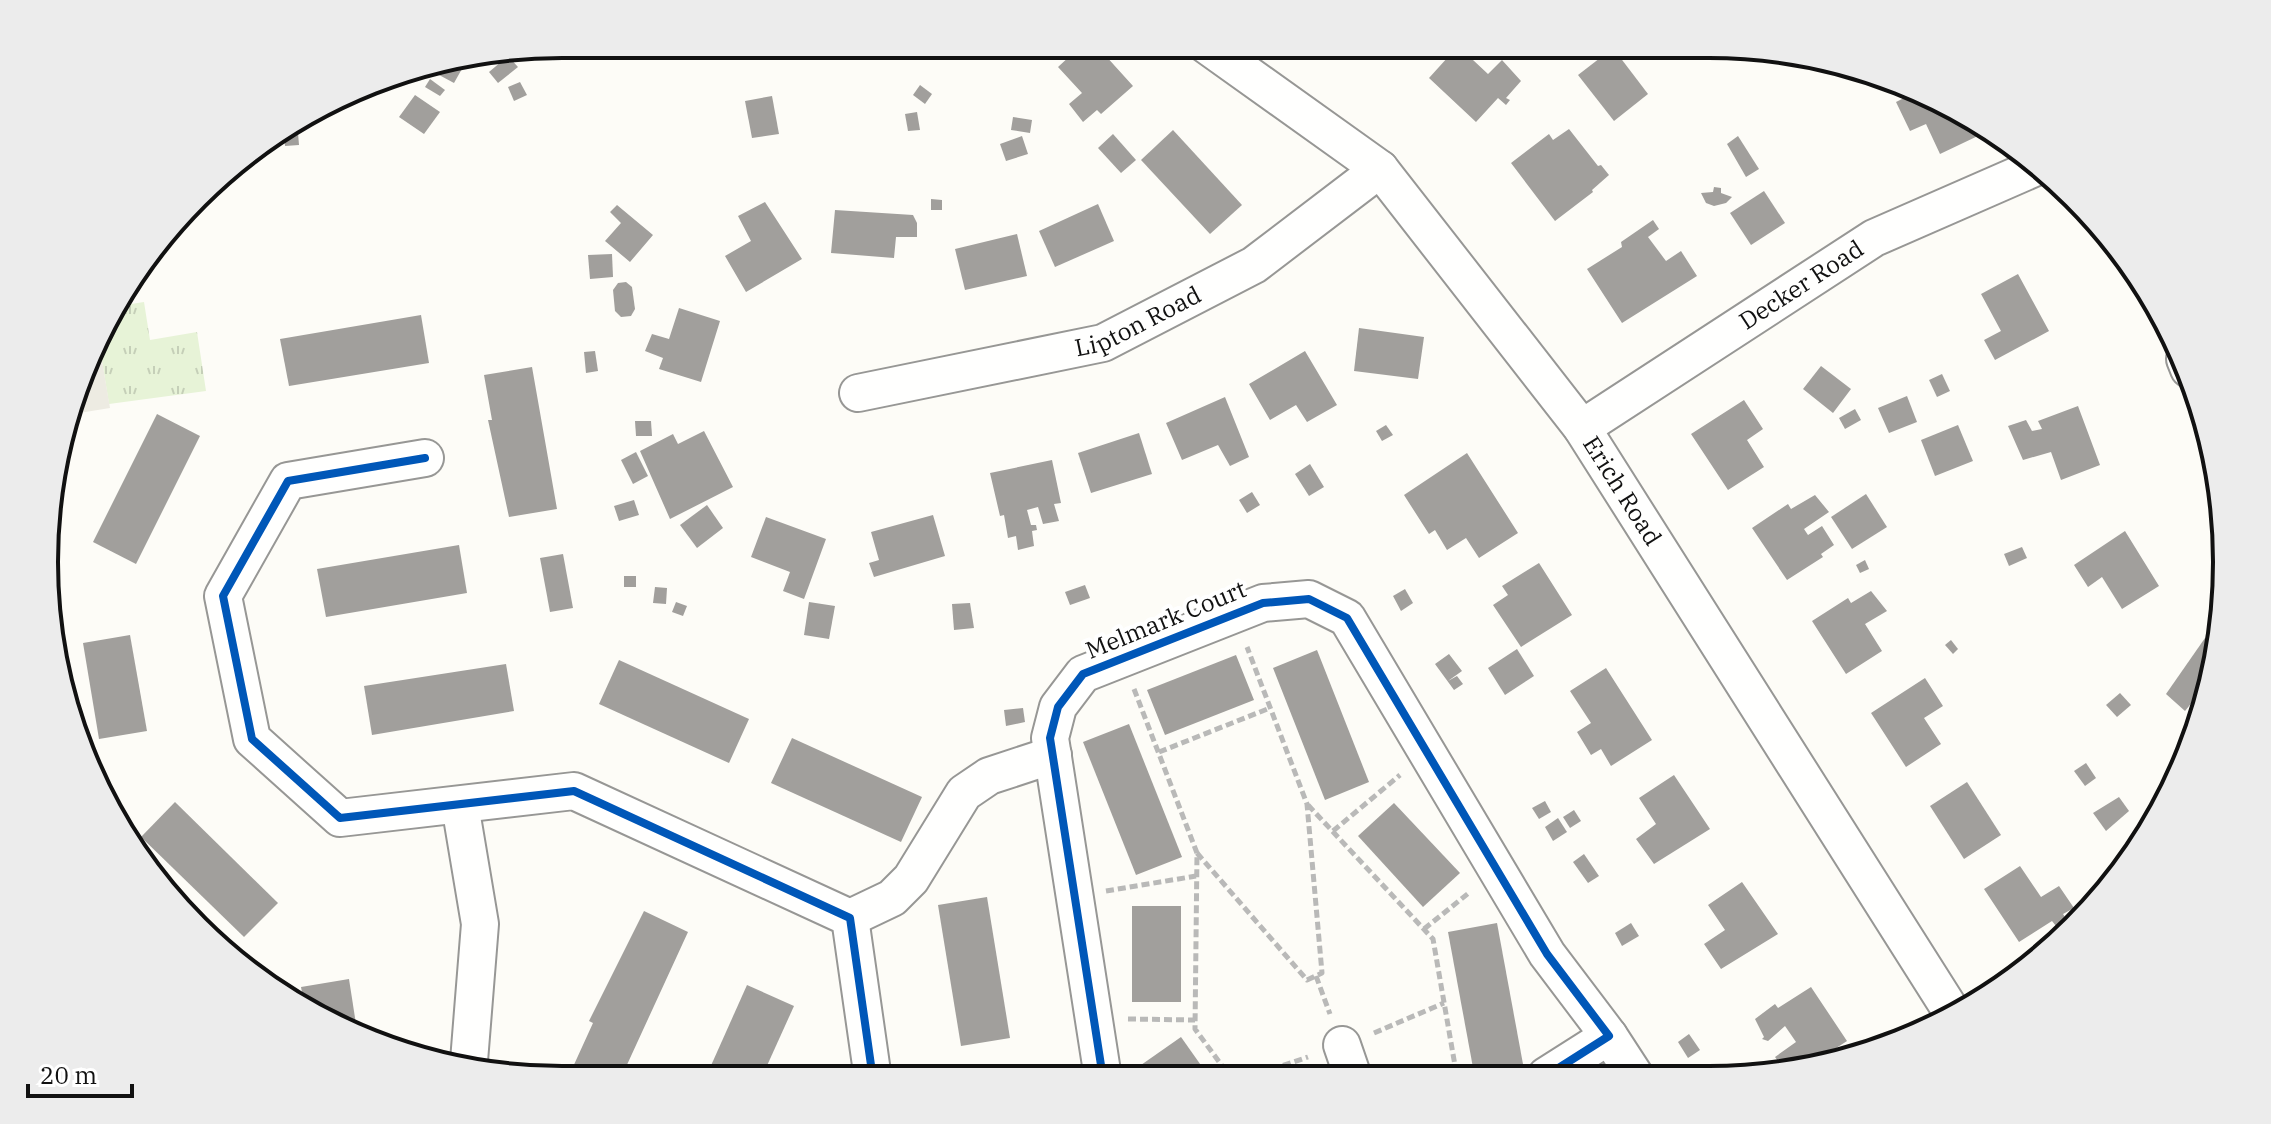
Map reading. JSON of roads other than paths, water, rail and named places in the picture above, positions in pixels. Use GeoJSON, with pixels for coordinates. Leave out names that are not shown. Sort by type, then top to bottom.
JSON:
{"type":"FeatureCollection","features":[{"type":"Feature","properties":{"kind":"street","name":"Erich Road"},"geometry":{"type":"LineString","coordinates":[[1225,58],[1380,169],[1582,428],[1948,1005]]}},
{"type":"Feature","properties":{"kind":"street","name":"Lipton Road"},"geometry":{"type":"LineString","coordinates":[[858,393],[1103,343],[1254,265],[1380,169]]}},
{"type":"Feature","properties":{"kind":"street","name":"Decker Road"},"geometry":{"type":"LineString","coordinates":[[1582,428],[1874,238],[2027,171]]}},
{"type":"Feature","properties":{"kind":"street"},"geometry":{"type":"LineString","coordinates":[[425,458],[288,481],[223,596],[252,739],[340,818],[574,791],[850,918]]}},
{"type":"Feature","properties":{"kind":"street","name":"Melmark Court"},"geometry":{"type":"LineString","coordinates":[[1101,1066],[1050,738],[1058,707],[1083,674],[1263,603],[1309,599],[1347,618],[1547,954],[1628,1066]]}},
{"type":"Feature","properties":{"kind":"street"},"geometry":{"type":"LineString","coordinates":[[850,918],[892,898],[911,879],[964,793],[989,776],[1053,755]]}},
{"type":"Feature","properties":{"kind":"street"},"geometry":{"type":"LineString","coordinates":[[460,805],[480,924],[469,1057]]}},
{"type":"Feature","properties":{"kind":"street"},"geometry":{"type":"LineString","coordinates":[[850,918],[871,1066]]}},
{"type":"Feature","properties":{"kind":"street"},"geometry":{"type":"LineString","coordinates":[[1562,1066],[1609,1036]]}}]}
